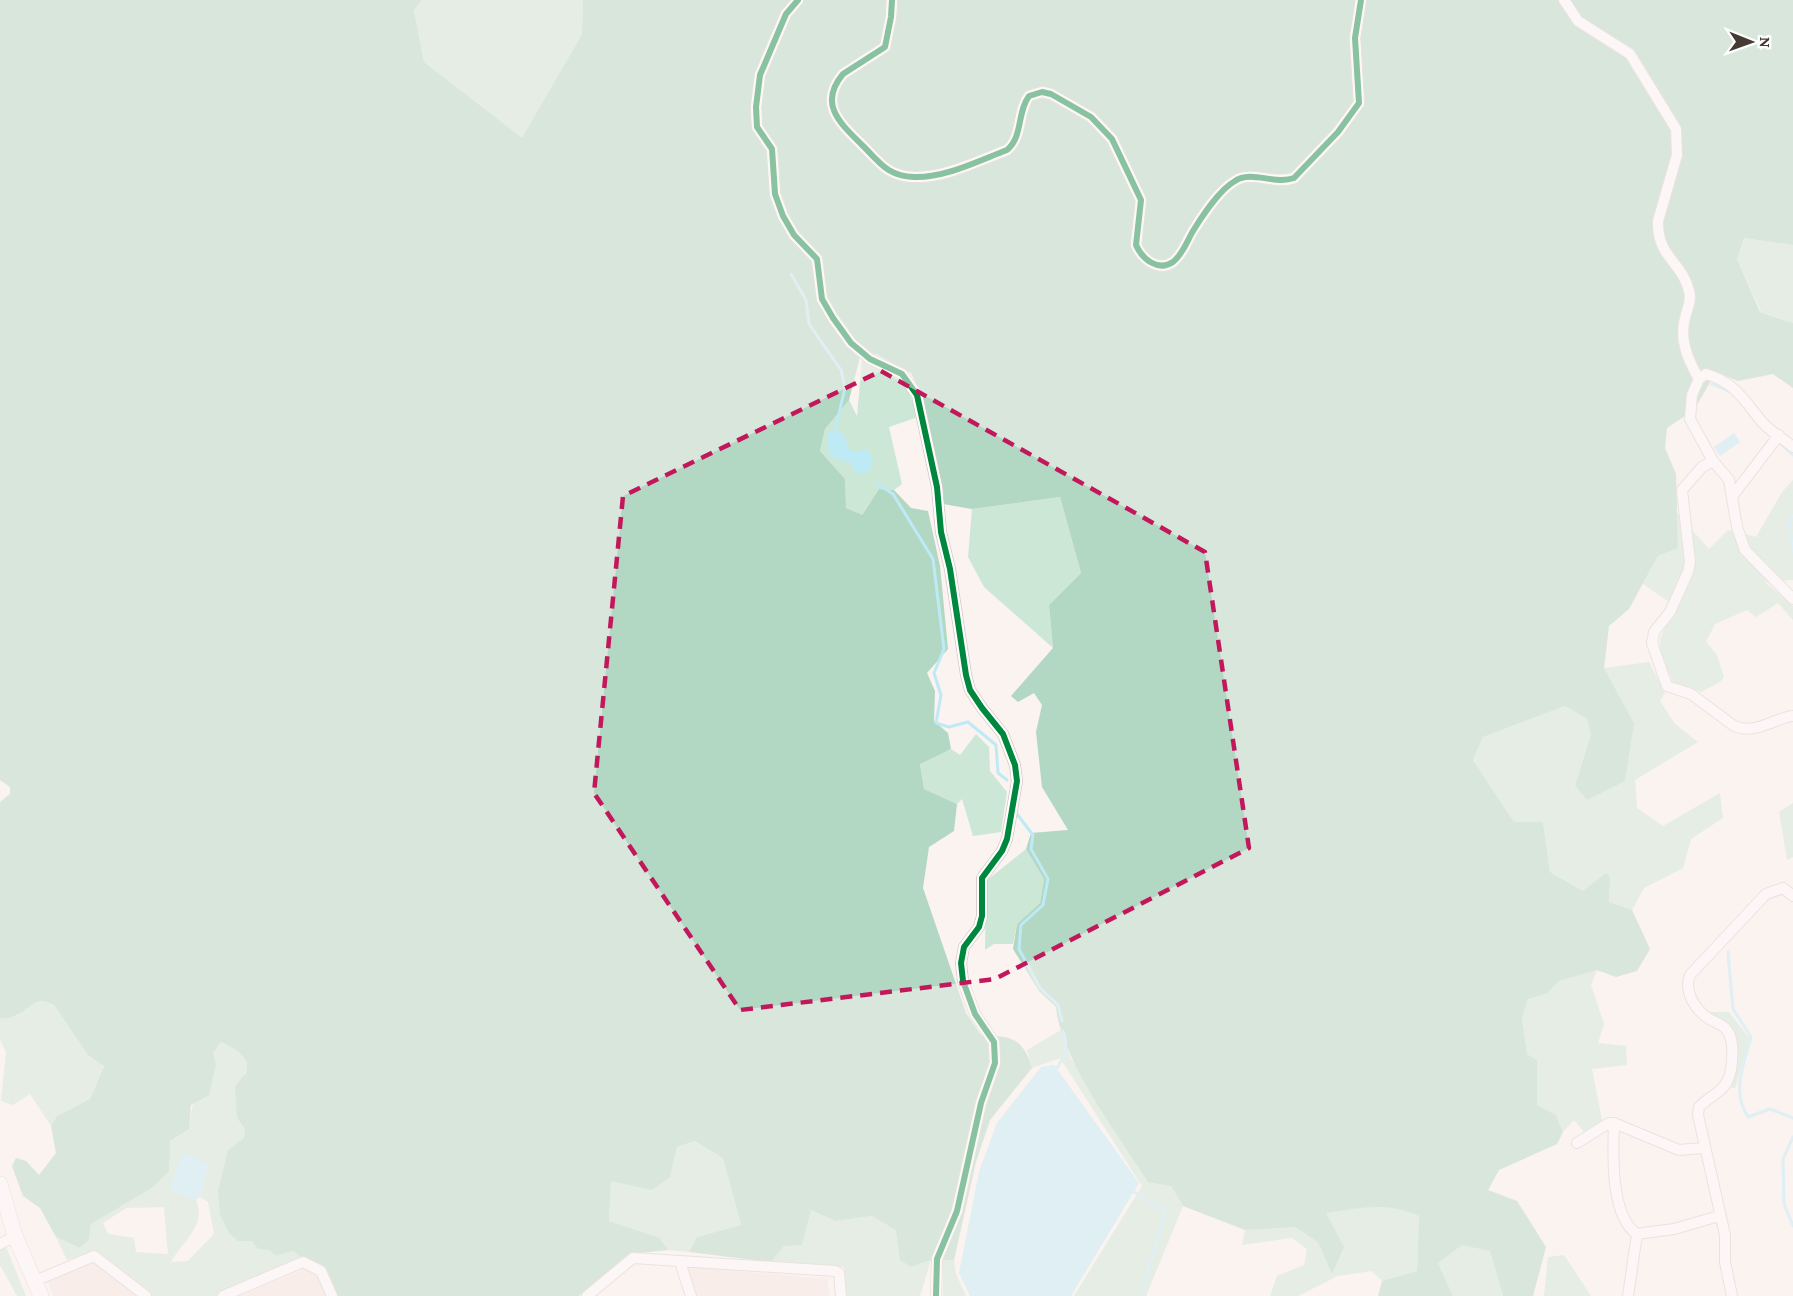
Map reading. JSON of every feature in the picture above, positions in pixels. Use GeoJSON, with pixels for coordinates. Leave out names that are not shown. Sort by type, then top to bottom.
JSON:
{"type":"FeatureCollection","features":[{"type":"Feature","properties":{"kind":"main road"},"geometry":{"type":"LineString","coordinates":[[0,1184],[15,1236],[41,1296]]}},
{"type":"Feature","properties":{"kind":"street"},"geometry":{"type":"LineString","coordinates":[[798,0],[786,14],[768,50],[760,75],[756,107],[757,127],[772,149],[775,195],[794,235],[817,260],[822,298],[851,344],[870,359],[902,374],[917,395],[937,487],[941,532],[950,569],[968,682],[982,708],[1004,734],[1015,765],[1017,781],[1007,839],[1002,851],[982,878],[982,916],[979,927],[964,947],[961,963],[963,981],[975,1014],[994,1042],[995,1063],[981,1103],[957,1211],[937,1259],[936,1296]]}},
{"type":"Feature","properties":{"kind":"street"},"geometry":{"type":"LineString","coordinates":[[891,0],[891,17],[885,47],[843,74],[838,80],[832,102],[839,124],[863,145],[881,166],[891,173],[902,176],[932,176],[1007,150],[1015,141],[1022,109],[1029,96],[1042,92],[1051,94],[1091,117],[1112,139],[1141,200],[1136,237],[1139,252],[1152,264],[1164,265],[1175,260],[1193,232],[1232,182],[1248,177],[1286,181],[1294,178],[1353,114],[1360,95],[1355,38],[1362,0]]}},
{"type":"Feature","properties":{"kind":"street"},"geometry":{"type":"LineString","coordinates":[[1564,0],[1578,21],[1630,54],[1676,129],[1677,155],[1658,221],[1658,231],[1662,248],[1689,289],[1689,305],[1682,330],[1683,344],[1699,379]]}},
{"type":"Feature","properties":{"kind":"street"},"geometry":{"type":"LineString","coordinates":[[1793,447],[1763,424],[1756,411],[1731,386],[1706,374],[1699,379],[1692,395],[1690,419],[1713,461],[1729,480],[1734,494],[1737,527],[1745,550],[1793,599]]}},
{"type":"Feature","properties":{"kind":"street"},"geometry":{"type":"LineString","coordinates":[[1734,494],[1779,435]]}},
{"type":"Feature","properties":{"kind":"street"},"geometry":{"type":"LineString","coordinates":[[1713,461],[1702,467],[1682,490],[1690,562],[1670,612],[1654,632],[1654,653],[1667,686],[1691,694],[1734,726],[1742,729],[1761,728],[1772,721],[1793,717]]}},
{"type":"Feature","properties":{"kind":"street"},"geometry":{"type":"LineString","coordinates":[[1732,1296],[1725,1262],[1725,1235],[1719,1216],[1710,1164],[1703,1149],[1699,1107],[1721,1091],[1728,1081],[1731,1067],[1731,1036],[1727,1029],[1705,1017],[1692,1000],[1688,981],[1690,975],[1766,894],[1783,888],[1793,896]]}},
{"type":"Feature","properties":{"kind":"street"},"geometry":{"type":"LineString","coordinates":[[1577,1143],[1609,1123],[1614,1123],[1679,1150],[1703,1149]]}},
{"type":"Feature","properties":{"kind":"street"},"geometry":{"type":"LineString","coordinates":[[1614,1123],[1613,1156],[1617,1197],[1622,1217],[1637,1234],[1628,1296]]}},
{"type":"Feature","properties":{"kind":"street"},"geometry":{"type":"LineString","coordinates":[[1637,1234],[1674,1229],[1719,1216]]}},
{"type":"Feature","properties":{"kind":"street"},"geometry":{"type":"LineString","coordinates":[[0,1244],[15,1236]]}},
{"type":"Feature","properties":{"kind":"street"},"geometry":{"type":"LineString","coordinates":[[35,1281],[93,1256],[146,1296]]}},
{"type":"Feature","properties":{"kind":"street"},"geometry":{"type":"LineString","coordinates":[[586,1296],[633,1258],[835,1271],[839,1273],[841,1296]]}},
{"type":"Feature","properties":{"kind":"street"},"geometry":{"type":"LineString","coordinates":[[224,1296],[303,1262],[321,1270],[332,1296]]}},
{"type":"Feature","properties":{"kind":"street"},"geometry":{"type":"LineString","coordinates":[[680,1262],[691,1296]]}},
{"type":"Feature","properties":{"kind":"highlighted area"},"geometry":{"type":"Polygon","coordinates":[[[881,371],[1205,552],[1249,848],[995,979],[740,1010],[594,793],[623,496],[881,371]]]}},
{"type":"Feature","properties":{"kind":"shaded area"},"geometry":{"type":"Polygon","coordinates":[[[92,1260],[138,1296],[53,1296],[47,1280],[92,1260]]]}},
{"type":"Feature","properties":{"kind":"shaded area"},"geometry":{"type":"Polygon","coordinates":[[[691,1267],[827,1279],[830,1296],[695,1296],[687,1273],[691,1267]]]}},
{"type":"Feature","properties":{"kind":"shaded area"},"geometry":{"type":"Polygon","coordinates":[[[304,1269],[320,1275],[329,1296],[239,1296],[304,1269]]]}},
{"type":"Feature","properties":{"kind":"green space"},"geometry":{"type":"Polygon","coordinates":[[[0,0],[422,0],[414,10],[424,62],[522,138],[582,34],[583,0],[1793,0],[1793,245],[1744,238],[1737,259],[1760,312],[1793,323],[1793,388],[1773,374],[1738,381],[1716,372],[1694,410],[1667,428],[1665,448],[1676,474],[1678,548],[1658,556],[1629,609],[1609,626],[1604,668],[1634,723],[1625,781],[1587,800],[1575,786],[1591,734],[1587,719],[1565,706],[1483,737],[1473,760],[1514,822],[1543,822],[1550,872],[1583,891],[1606,873],[1610,877],[1609,902],[1632,910],[1650,949],[1637,971],[1616,977],[1597,970],[1559,981],[1548,993],[1528,999],[1522,1018],[1527,1054],[1537,1060],[1537,1105],[1556,1115],[1563,1132],[1557,1144],[1499,1170],[1488,1190],[1517,1201],[1546,1247],[1533,1296],[1503,1296],[1490,1251],[1462,1245],[1438,1263],[1453,1296],[1378,1296],[1382,1281],[1417,1271],[1419,1216],[1407,1211],[1373,1207],[1326,1213],[1344,1247],[1332,1274],[1318,1242],[1295,1227],[1245,1230],[1183,1206],[1171,1186],[1148,1182],[1080,1074],[1060,1028],[1056,1007],[1039,991],[1013,949],[1017,924],[1040,903],[1044,879],[1026,849],[1031,833],[1068,830],[1042,787],[1036,732],[1042,705],[1034,693],[1018,702],[1011,696],[1053,648],[1049,605],[1081,573],[1060,497],[972,509],[943,504],[923,398],[911,373],[876,354],[860,357],[849,400],[825,429],[820,451],[845,479],[846,508],[862,515],[879,489],[894,490],[911,508],[928,511],[940,566],[948,649],[927,673],[935,691],[934,721],[948,733],[951,749],[920,764],[924,789],[957,804],[954,831],[929,847],[923,888],[966,1013],[981,1035],[1000,1036],[1020,1044],[1032,1068],[990,1120],[976,1162],[954,1260],[931,1260],[911,1267],[900,1260],[896,1230],[872,1216],[835,1221],[811,1210],[802,1245],[784,1246],[771,1262],[689,1252],[697,1237],[741,1225],[723,1158],[695,1141],[677,1147],[670,1177],[652,1190],[611,1181],[609,1221],[660,1238],[668,1250],[630,1254],[579,1296],[337,1296],[293,1251],[276,1256],[269,1250],[258,1249],[252,1241],[238,1241],[229,1233],[220,1215],[218,1191],[228,1150],[244,1138],[245,1129],[237,1118],[235,1086],[246,1073],[247,1062],[238,1051],[221,1042],[213,1053],[216,1064],[209,1095],[191,1105],[189,1129],[170,1141],[169,1171],[152,1188],[91,1224],[89,1240],[80,1248],[56,1237],[40,1208],[23,1196],[12,1166],[16,1158],[26,1161],[39,1175],[56,1153],[51,1126],[57,1116],[90,1099],[104,1066],[88,1055],[54,1005],[41,1001],[36,1002],[15,1016],[0,1019],[0,802],[10,794],[10,787],[0,780],[0,0]]]}},
{"type":"Feature","properties":{"kind":"green space"},"geometry":{"type":"Polygon","coordinates":[[[422,0],[583,0],[582,34],[522,139],[424,62],[414,10],[422,0]]]}},
{"type":"Feature","properties":{"kind":"green space"},"geometry":{"type":"Polygon","coordinates":[[[1744,238],[1793,245],[1793,323],[1761,312],[1737,259],[1744,238]]]}},
{"type":"Feature","properties":{"kind":"green space"},"geometry":{"type":"Polygon","coordinates":[[[862,360],[905,382],[918,417],[889,427],[902,484],[894,490],[879,489],[861,516],[846,508],[845,479],[820,451],[825,429],[849,400],[857,416],[862,360]]]}},
{"type":"Feature","properties":{"kind":"green space"},"geometry":{"type":"Polygon","coordinates":[[[1793,480],[1793,580],[1765,582],[1793,606],[1793,620],[1778,603],[1756,617],[1747,610],[1715,624],[1706,642],[1717,655],[1724,677],[1720,682],[1701,692],[1673,682],[1663,659],[1660,644],[1664,629],[1678,608],[1643,584],[1658,556],[1678,548],[1677,513],[1709,549],[1728,530],[1756,537],[1782,492],[1793,480]]]}},
{"type":"Feature","properties":{"kind":"green space"},"geometry":{"type":"Polygon","coordinates":[[[1060,497],[1081,573],[1049,605],[1053,648],[984,587],[968,557],[972,509],[1060,497]]]}},
{"type":"Feature","properties":{"kind":"green space"},"geometry":{"type":"Polygon","coordinates":[[[1649,662],[1665,693],[1660,701],[1675,724],[1698,742],[1635,780],[1637,808],[1663,826],[1720,793],[1723,818],[1691,839],[1683,868],[1644,888],[1632,910],[1609,902],[1610,877],[1583,891],[1550,872],[1543,822],[1514,822],[1473,760],[1483,737],[1565,706],[1587,719],[1591,734],[1575,786],[1587,800],[1634,723],[1604,668],[1649,662]]]}},
{"type":"Feature","properties":{"kind":"green space"},"geometry":{"type":"Polygon","coordinates":[[[976,734],[989,747],[990,771],[1007,792],[1001,832],[973,836],[962,799],[957,804],[924,789],[920,763],[951,749],[960,755],[976,734]]]}},
{"type":"Feature","properties":{"kind":"green space"},"geometry":{"type":"Polygon","coordinates":[[[1793,803],[1793,857],[1787,860],[1779,812],[1793,803]]]}},
{"type":"Feature","properties":{"kind":"green space"},"geometry":{"type":"Polygon","coordinates":[[[1026,849],[1044,879],[1040,903],[1017,924],[1013,944],[994,944],[985,950],[986,881],[1026,849]]]}},
{"type":"Feature","properties":{"kind":"green space"},"geometry":{"type":"Polygon","coordinates":[[[1597,970],[1591,985],[1604,1024],[1598,1043],[1626,1046],[1627,1065],[1592,1069],[1602,1120],[1585,1133],[1574,1120],[1563,1132],[1556,1115],[1537,1105],[1537,1060],[1527,1054],[1522,1018],[1528,998],[1548,993],[1559,981],[1597,970]]]}},
{"type":"Feature","properties":{"kind":"green space"},"geometry":{"type":"Polygon","coordinates":[[[47,1001],[54,1005],[88,1055],[104,1065],[90,1099],[57,1116],[51,1126],[30,1094],[13,1105],[1,1101],[6,1052],[0,1040],[0,1019],[17,1016],[31,1003],[47,1001]]]}},
{"type":"Feature","properties":{"kind":"green space"},"geometry":{"type":"Polygon","coordinates":[[[1708,1012],[1729,1012],[1750,1039],[1735,1088],[1728,1087],[1734,1036],[1708,1012]]]}},
{"type":"Feature","properties":{"kind":"green space"},"geometry":{"type":"Polygon","coordinates":[[[1061,1030],[1071,1059],[1171,1186],[1183,1206],[1146,1296],[1074,1296],[1142,1186],[1060,1058],[1032,1068],[1027,1050],[1061,1030]]]}},
{"type":"Feature","properties":{"kind":"green space"},"geometry":{"type":"Polygon","coordinates":[[[221,1042],[238,1051],[247,1062],[237,1118],[245,1129],[252,1241],[258,1249],[269,1250],[276,1256],[293,1251],[303,1259],[216,1296],[153,1296],[95,1251],[67,1260],[56,1237],[80,1248],[89,1240],[91,1224],[152,1188],[170,1141],[189,1129],[199,1083],[214,1051],[221,1042]],[[208,1164],[173,1191],[196,1200],[199,1209],[196,1226],[171,1262],[188,1261],[214,1234],[208,1202],[200,1197],[208,1164]],[[164,1207],[126,1208],[103,1223],[108,1234],[134,1238],[136,1252],[168,1254],[164,1207]]]}},
{"type":"Feature","properties":{"kind":"green space"},"geometry":{"type":"Polygon","coordinates":[[[696,1141],[723,1158],[741,1225],[697,1237],[689,1252],[668,1250],[660,1238],[609,1221],[611,1181],[670,1177],[677,1147],[696,1141]]]}},
{"type":"Feature","properties":{"kind":"green space"},"geometry":{"type":"Polygon","coordinates":[[[1363,1207],[1398,1207],[1419,1216],[1417,1271],[1382,1281],[1372,1271],[1338,1276],[1298,1296],[1270,1296],[1277,1276],[1304,1265],[1307,1249],[1292,1238],[1242,1245],[1245,1230],[1295,1226],[1318,1242],[1333,1273],[1326,1213],[1363,1207]]]}},
{"type":"Feature","properties":{"kind":"green space"},"geometry":{"type":"Polygon","coordinates":[[[811,1210],[835,1221],[872,1216],[897,1230],[911,1267],[931,1260],[920,1296],[846,1296],[844,1267],[771,1262],[811,1210]]]}},
{"type":"Feature","properties":{"kind":"green space"},"geometry":{"type":"Polygon","coordinates":[[[1462,1244],[1490,1251],[1503,1296],[1453,1296],[1438,1263],[1462,1244]]]}},
{"type":"Feature","properties":{"kind":"green space"},"geometry":{"type":"Polygon","coordinates":[[[6,1247],[26,1296],[17,1296],[0,1265],[0,1250],[6,1247]]]}},
{"type":"Feature","properties":{"kind":"green space"},"geometry":{"type":"Polygon","coordinates":[[[1564,1255],[1591,1296],[1544,1296],[1548,1257],[1564,1255]]]}},
{"type":"Feature","properties":{"kind":"green space"},"geometry":{"type":"Polygon","coordinates":[[[942,1260],[954,1260],[956,1274],[966,1296],[943,1296],[942,1260]]]}},
{"type":"Feature","properties":{"kind":"water"},"geometry":{"type":"Polygon","coordinates":[[[835,430],[844,435],[849,449],[853,452],[867,449],[872,460],[872,466],[868,472],[857,474],[850,462],[838,460],[829,454],[827,433],[835,430]]]}},
{"type":"Feature","properties":{"kind":"water"},"geometry":{"type":"Polygon","coordinates":[[[1734,433],[1740,442],[1720,456],[1714,447],[1734,433]]]}},
{"type":"Feature","properties":{"kind":"water"},"geometry":{"type":"Polygon","coordinates":[[[1054,1065],[1139,1183],[1071,1296],[970,1296],[959,1273],[979,1172],[997,1123],[1041,1067],[1054,1065]]]}},
{"type":"Feature","properties":{"kind":"water"},"geometry":{"type":"Polygon","coordinates":[[[186,1153],[208,1164],[200,1197],[196,1200],[172,1191],[171,1186],[182,1155],[186,1153]]]}},
{"type":"Feature","properties":{"kind":"waterway"},"geometry":{"type":"LineString","coordinates":[[791,274],[806,300],[809,324],[841,370],[845,388],[835,430]]}},
{"type":"Feature","properties":{"kind":"waterway"},"geometry":{"type":"LineString","coordinates":[[1712,384],[1729,391]]}},
{"type":"Feature","properties":{"kind":"waterway"},"geometry":{"type":"LineString","coordinates":[[1781,444],[1793,455]]}},
{"type":"Feature","properties":{"kind":"waterway"},"geometry":{"type":"LineString","coordinates":[[877,484],[893,494],[933,559],[944,649],[934,673],[941,695],[936,723],[949,727],[968,722],[996,745],[998,773],[1007,780]]}},
{"type":"Feature","properties":{"kind":"waterway"},"geometry":{"type":"LineString","coordinates":[[1793,516],[1789,520],[1793,551]]}},
{"type":"Feature","properties":{"kind":"waterway"},"geometry":{"type":"LineString","coordinates":[[1017,814],[1033,835],[1031,849],[1048,879],[1043,905],[1021,925],[1019,949],[1040,988],[1058,1005],[1062,1021]]}},
{"type":"Feature","properties":{"kind":"waterway"},"geometry":{"type":"LineString","coordinates":[[1728,952],[1733,1009],[1751,1037],[1740,1077],[1740,1097],[1743,1107],[1748,1117],[1770,1109],[1793,1118]]}},
{"type":"Feature","properties":{"kind":"waterway"},"geometry":{"type":"LineString","coordinates":[[1055,1071],[1065,1052],[1066,1042],[1063,1031]]}},
{"type":"Feature","properties":{"kind":"waterway"},"geometry":{"type":"LineString","coordinates":[[1793,1137],[1783,1159],[1784,1204],[1793,1226]]}},
{"type":"Feature","properties":{"kind":"waterway"},"geometry":{"type":"LineString","coordinates":[[1131,1190],[1166,1210],[1140,1296]]}},
{"type":"Feature","properties":{"kind":"cycle path"},"geometry":{"type":"LineString","coordinates":[[798,0],[786,14],[760,75],[756,107],[757,127],[772,149],[775,194],[783,216],[794,235],[817,259],[822,299],[833,318],[851,343],[870,359],[902,374],[917,395],[937,487],[941,532],[950,569],[966,675],[970,690],[1003,734],[1015,765],[1017,781],[1007,839],[1002,851],[982,878],[982,916],[979,927],[964,947],[961,963],[963,981],[975,1014],[994,1042],[995,1063],[981,1103],[957,1211],[937,1259],[936,1296]]}},
{"type":"Feature","properties":{"kind":"cycle path"},"geometry":{"type":"LineString","coordinates":[[892,0],[885,47],[843,74],[832,95],[832,104],[839,121],[878,162],[896,174],[914,177],[938,175],[973,164],[1007,150],[1012,145],[1016,138],[1025,102],[1029,96],[1042,92],[1051,94],[1091,117],[1112,139],[1141,200],[1136,245],[1146,259],[1162,266],[1173,262],[1180,255],[1206,211],[1229,185],[1248,177],[1279,180],[1294,178],[1338,132],[1359,103],[1355,38],[1361,0]]}}]}
